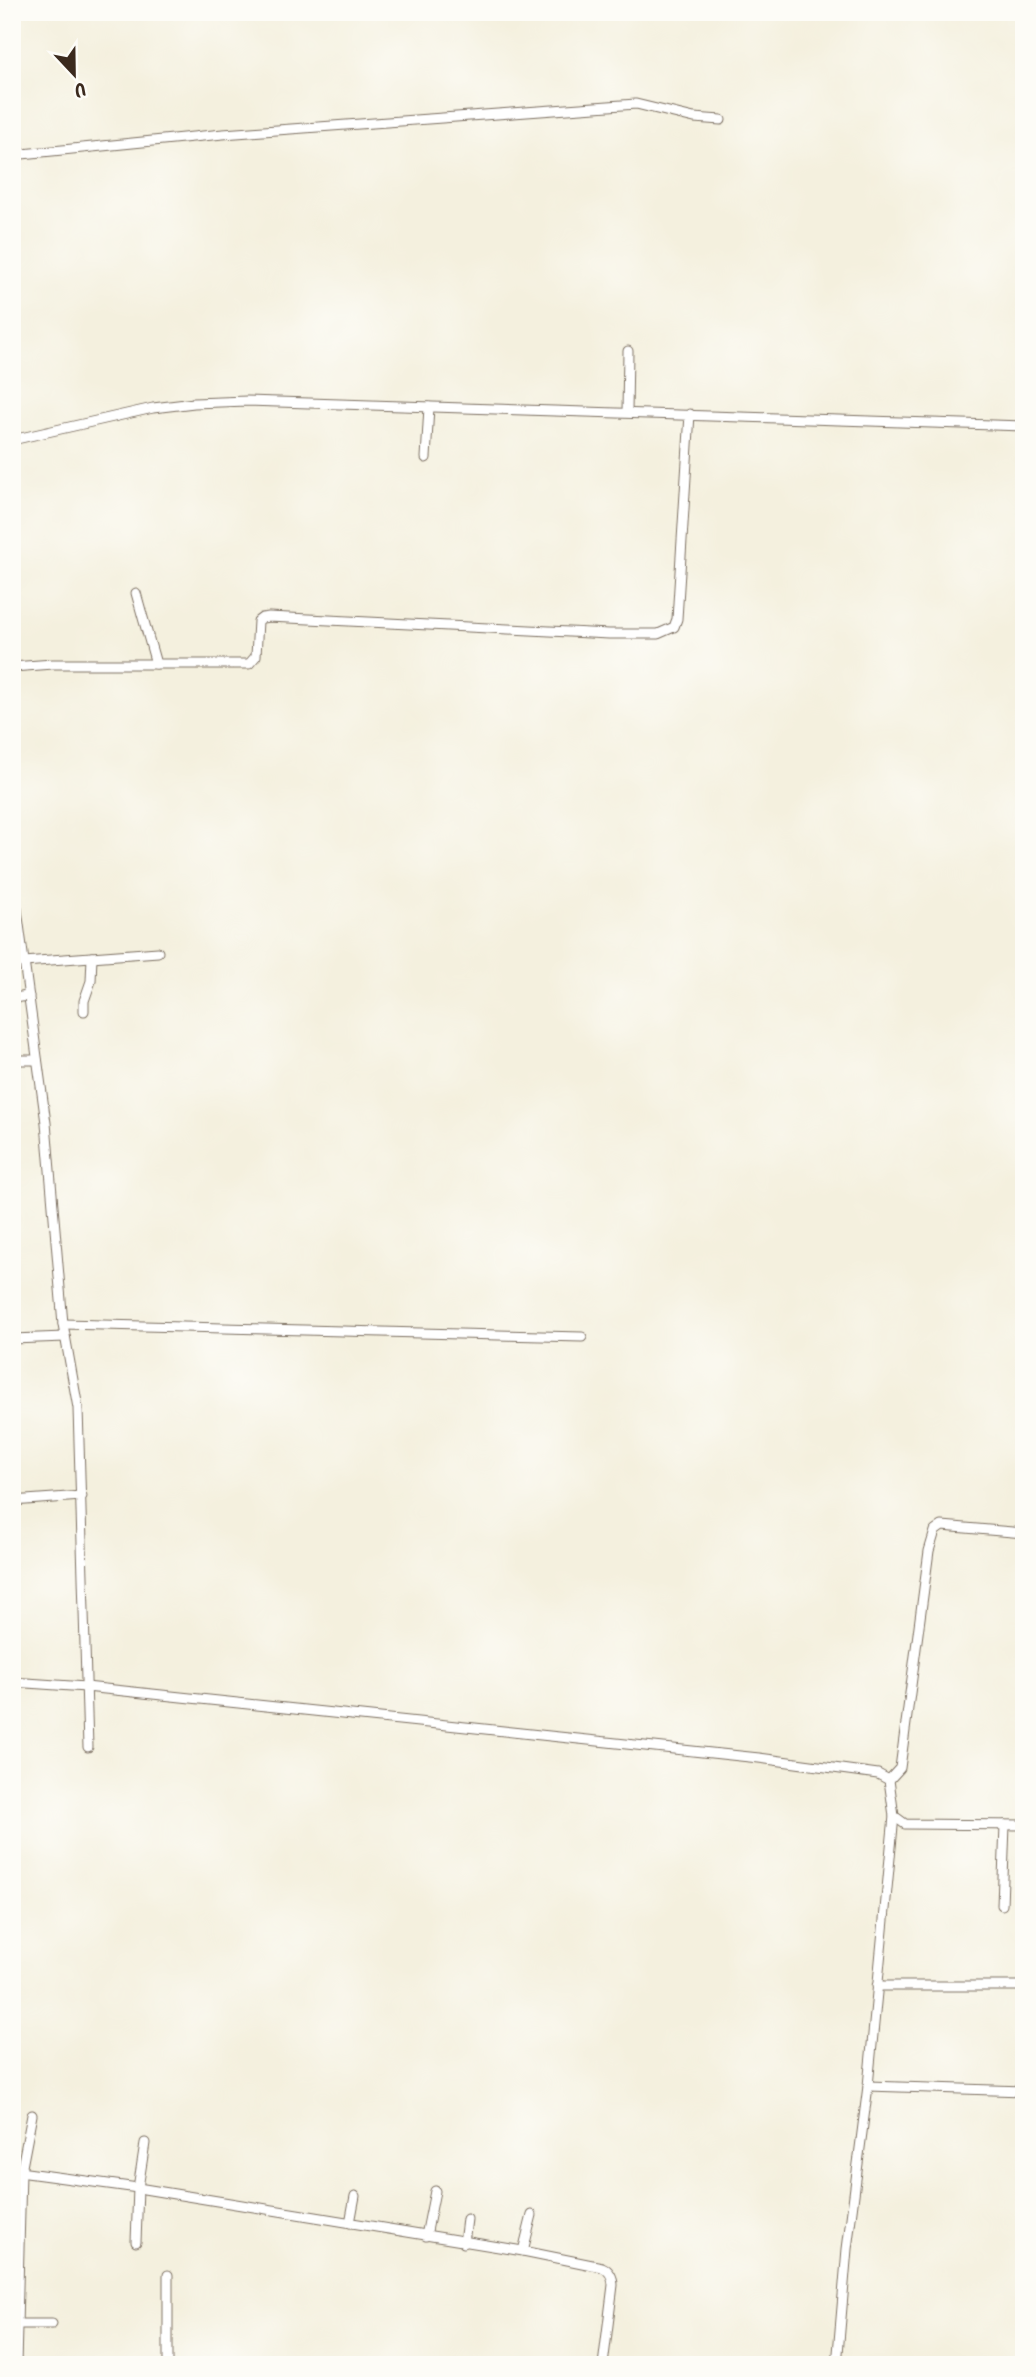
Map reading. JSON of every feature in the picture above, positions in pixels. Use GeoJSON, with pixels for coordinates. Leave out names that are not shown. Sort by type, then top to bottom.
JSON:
{"type":"FeatureCollection","features":[{"type":"Feature","properties":{"kind":"street"},"geometry":{"type":"LineString","coordinates":[[12,155],[223,134],[636,104],[654,106],[694,118],[721,120]]}},
{"type":"Feature","properties":{"kind":"street"},"geometry":{"type":"LineString","coordinates":[[627,412],[628,351]]}},
{"type":"Feature","properties":{"kind":"street"},"geometry":{"type":"LineString","coordinates":[[12,440],[153,408],[194,402],[282,401],[1024,426]]}},
{"type":"Feature","properties":{"kind":"street"},"geometry":{"type":"LineString","coordinates":[[426,458],[429,407]]}},
{"type":"Feature","properties":{"kind":"street"},"geometry":{"type":"LineString","coordinates":[[12,667],[53,664],[249,664],[256,656],[258,621],[269,617],[513,631],[665,633],[674,627],[677,619],[691,414]]}},
{"type":"Feature","properties":{"kind":"street"},"geometry":{"type":"LineString","coordinates":[[136,593],[156,664]]}},
{"type":"Feature","properties":{"kind":"street"},"geometry":{"type":"LineString","coordinates":[[12,873],[46,1123],[63,1324],[78,1408],[88,1747]]}},
{"type":"Feature","properties":{"kind":"street"},"geometry":{"type":"LineString","coordinates":[[24,962],[158,952]]}},
{"type":"Feature","properties":{"kind":"street"},"geometry":{"type":"LineString","coordinates":[[84,1011],[91,981],[92,957]]}},
{"type":"Feature","properties":{"kind":"street"},"geometry":{"type":"LineString","coordinates":[[12,998],[29,996]]}},
{"type":"Feature","properties":{"kind":"street"},"geometry":{"type":"LineString","coordinates":[[12,1060],[37,1060]]}},
{"type":"Feature","properties":{"kind":"street"},"geometry":{"type":"LineString","coordinates":[[63,1324],[582,1336]]}},
{"type":"Feature","properties":{"kind":"street"},"geometry":{"type":"LineString","coordinates":[[12,1339],[65,1337]]}},
{"type":"Feature","properties":{"kind":"street"},"geometry":{"type":"LineString","coordinates":[[12,1501],[82,1496]]}},
{"type":"Feature","properties":{"kind":"street"},"geometry":{"type":"LineString","coordinates":[[889,1780],[900,1768],[929,1551],[935,1531],[942,1526],[1024,1533]]}},
{"type":"Feature","properties":{"kind":"street"},"geometry":{"type":"LineString","coordinates":[[12,1682],[86,1687],[760,1758],[878,1774],[889,1780]]}},
{"type":"Feature","properties":{"kind":"street"},"geometry":{"type":"LineString","coordinates":[[837,2365],[846,2249],[868,2086],[894,1816],[889,1780]]}},
{"type":"Feature","properties":{"kind":"street"},"geometry":{"type":"LineString","coordinates":[[894,1816],[905,1824],[1024,1825]]}},
{"type":"Feature","properties":{"kind":"street"},"geometry":{"type":"LineString","coordinates":[[1003,1905],[1005,1825]]}},
{"type":"Feature","properties":{"kind":"street"},"geometry":{"type":"LineString","coordinates":[[877,1986],[1024,1986]]}},
{"type":"Feature","properties":{"kind":"street"},"geometry":{"type":"LineString","coordinates":[[868,2086],[1024,2091]]}},
{"type":"Feature","properties":{"kind":"street"},"geometry":{"type":"LineString","coordinates":[[16,2365],[16,2171],[32,2115]]}},
{"type":"Feature","properties":{"kind":"street"},"geometry":{"type":"LineString","coordinates":[[136,2242],[138,2188],[145,2143]]}},
{"type":"Feature","properties":{"kind":"street"},"geometry":{"type":"LineString","coordinates":[[16,2171],[138,2188],[523,2251],[601,2267],[612,2277],[613,2285],[603,2365]]}},
{"type":"Feature","properties":{"kind":"street"},"geometry":{"type":"LineString","coordinates":[[426,2236],[435,2191]]}},
{"type":"Feature","properties":{"kind":"street"},"geometry":{"type":"LineString","coordinates":[[350,2223],[355,2196]]}},
{"type":"Feature","properties":{"kind":"street"},"geometry":{"type":"LineString","coordinates":[[523,2251],[532,2215]]}},
{"type":"Feature","properties":{"kind":"street"},"geometry":{"type":"LineString","coordinates":[[464,2243],[467,2219]]}},
{"type":"Feature","properties":{"kind":"street"},"geometry":{"type":"LineString","coordinates":[[168,2275],[168,2365]]}},
{"type":"Feature","properties":{"kind":"street"},"geometry":{"type":"LineString","coordinates":[[18,2324],[52,2325]]}}]}
